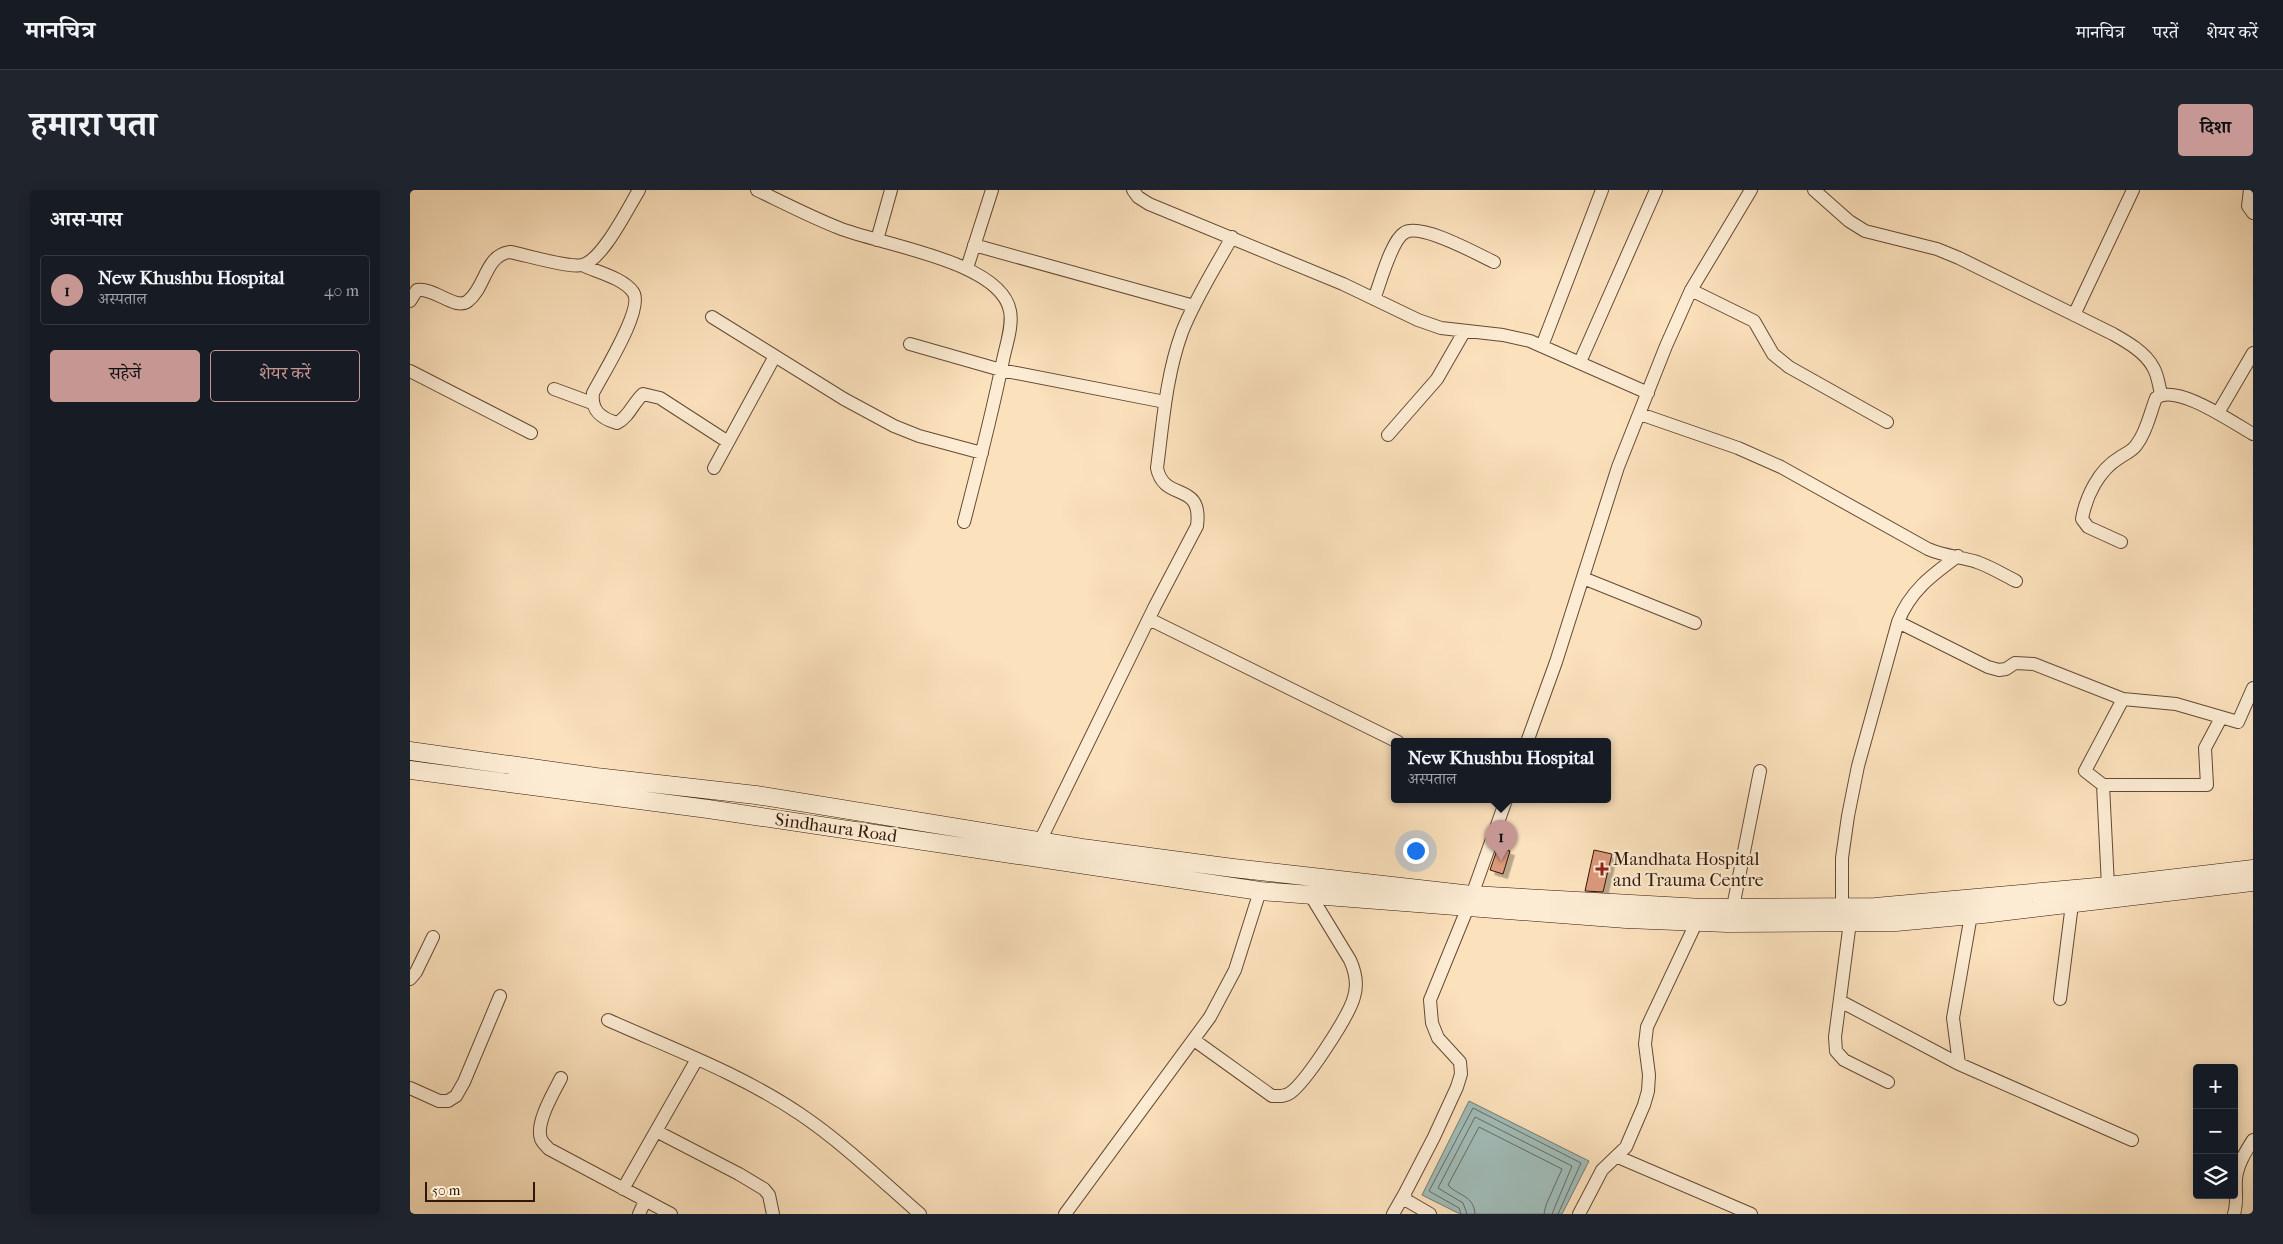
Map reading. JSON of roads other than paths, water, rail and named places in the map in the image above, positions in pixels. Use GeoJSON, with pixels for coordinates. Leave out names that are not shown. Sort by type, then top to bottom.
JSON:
{"type":"FeatureCollection","features":[{"type":"Feature","properties":{"kind":"street"},"geometry":{"type":"LineString","coordinates":[[410,301],[417,290],[423,289],[458,304],[467,302],[475,293],[494,259],[501,253],[510,252],[574,266],[589,262],[601,250],[639,190]]}},
{"type":"Feature","properties":{"kind":"street"},"geometry":{"type":"LineString","coordinates":[[757,190],[840,228],[967,268],[996,288],[1006,299],[1011,313],[1001,370],[964,522]]}},
{"type":"Feature","properties":{"kind":"street"},"geometry":{"type":"LineString","coordinates":[[876,240],[891,190]]}},
{"type":"Feature","properties":{"kind":"street"},"geometry":{"type":"LineString","coordinates":[[967,268],[992,190]]}},
{"type":"Feature","properties":{"kind":"street"},"geometry":{"type":"LineString","coordinates":[[1133,190],[1138,197],[1149,204],[1232,237],[1418,320],[1441,328],[1464,332],[1503,334],[1542,346],[1648,392]]}},
{"type":"Feature","properties":{"kind":"street"},"geometry":{"type":"LineString","coordinates":[[1542,346],[1602,190]]}},
{"type":"Feature","properties":{"kind":"street"},"geometry":{"type":"LineString","coordinates":[[1580,362],[1656,190]]}},
{"type":"Feature","properties":{"kind":"street"},"geometry":{"type":"LineString","coordinates":[[1528,738],[1583,578],[1618,467],[1666,346],[1691,290],[1752,190]]}},
{"type":"Feature","properties":{"kind":"street"},"geometry":{"type":"LineString","coordinates":[[1814,190],[1849,221],[1865,231],[1937,249],[1979,266],[2113,334],[2133,346],[2146,357],[2154,368],[2161,394]]}},
{"type":"Feature","properties":{"kind":"street"},"geometry":{"type":"LineString","coordinates":[[2074,315],[2134,190]]}},
{"type":"Feature","properties":{"kind":"street"},"geometry":{"type":"LineString","coordinates":[[2250,190],[2248,206],[2253,213]]}},
{"type":"Feature","properties":{"kind":"street"},"geometry":{"type":"LineString","coordinates":[[1374,299],[1391,254],[1404,232],[1414,230],[1432,234],[1494,262]]}},
{"type":"Feature","properties":{"kind":"street"},"geometry":{"type":"LineString","coordinates":[[1040,841],[1197,526],[1198,514],[1196,504],[1190,496],[1164,484],[1159,476],[1158,468],[1165,402],[1170,371],[1182,334],[1194,306],[1232,237]]}},
{"type":"Feature","properties":{"kind":"street"},"geometry":{"type":"LineString","coordinates":[[974,245],[1194,306]]}},
{"type":"Feature","properties":{"kind":"street"},"geometry":{"type":"LineString","coordinates":[[582,265],[621,282],[634,293],[636,300],[631,320],[592,393],[592,403],[596,411],[602,417],[617,423],[624,419],[636,400],[643,394],[651,394],[728,442]]}},
{"type":"Feature","properties":{"kind":"street"},"geometry":{"type":"LineString","coordinates":[[1691,290],[1754,321],[1773,354],[1789,367],[1887,422]]}},
{"type":"Feature","properties":{"kind":"street"},"geometry":{"type":"LineString","coordinates":[[712,317],[844,399],[894,426],[919,436],[982,453]]}},
{"type":"Feature","properties":{"kind":"street"},"geometry":{"type":"LineString","coordinates":[[1388,435],[1437,379],[1464,332]]}},
{"type":"Feature","properties":{"kind":"street"},"geometry":{"type":"LineString","coordinates":[[910,344],[1001,370],[1165,402]]}},
{"type":"Feature","properties":{"kind":"street"},"geometry":{"type":"LineString","coordinates":[[2218,413],[2253,353]]}},
{"type":"Feature","properties":{"kind":"street"},"geometry":{"type":"LineString","coordinates":[[714,468],[775,356]]}},
{"type":"Feature","properties":{"kind":"street"},"geometry":{"type":"LineString","coordinates":[[410,371],[531,433]]}},
{"type":"Feature","properties":{"kind":"street"},"geometry":{"type":"LineString","coordinates":[[554,389],[592,403]]}},
{"type":"Feature","properties":{"kind":"street"},"geometry":{"type":"LineString","coordinates":[[2121,542],[2088,527],[2082,519],[2083,512],[2093,487],[2100,476],[2109,466],[2137,445],[2156,398],[2161,394],[2176,396],[2218,413],[2253,434]]}},
{"type":"Feature","properties":{"kind":"street"},"geometry":{"type":"LineString","coordinates":[[1640,414],[1738,448],[1772,463],[1928,549],[1943,555],[1958,556],[1979,563],[2016,581]]}},
{"type":"Feature","properties":{"kind":"street"},"geometry":{"type":"LineString","coordinates":[[1842,906],[1842,858],[1848,816],[1858,766],[1898,622],[1903,608],[1914,592],[1930,576],[1958,556]]}},
{"type":"Feature","properties":{"kind":"street"},"geometry":{"type":"LineString","coordinates":[[1583,578],[1695,623]]}},
{"type":"Feature","properties":{"kind":"street"},"geometry":{"type":"LineString","coordinates":[[1149,619],[1391,739]]}},
{"type":"Feature","properties":{"kind":"street"},"geometry":{"type":"LineString","coordinates":[[1898,622],[1988,667],[1999,670],[2006,669],[2015,663],[2034,664],[2123,699],[2176,704],[2238,722],[2253,688]]}},
{"type":"Feature","properties":{"kind":"street"},"geometry":{"type":"LineString","coordinates":[[2123,699],[2085,771],[2103,786],[2207,786],[2205,748],[2221,718]]}},
{"type":"Feature","properties":{"kind":"street"},"geometry":{"type":"LineString","coordinates":[[410,751],[596,777],[756,795],[1040,841],[1470,901],[1697,922],[1896,922],[2072,904],[2253,882]]}},
{"type":"Feature","properties":{"kind":"street","name":"Sindhaura Road"},"geometry":{"type":"LineString","coordinates":[[410,770],[708,809],[1260,892],[1311,896],[1470,901]]}},
{"type":"Feature","properties":{"kind":"street"},"geometry":{"type":"LineString","coordinates":[[1733,907],[1760,771]]}},
{"type":"Feature","properties":{"kind":"street"},"geometry":{"type":"LineString","coordinates":[[2103,786],[2108,886]]}},
{"type":"Feature","properties":{"kind":"street"},"geometry":{"type":"LineString","coordinates":[[1393,1214],[1438,1129],[1457,1087],[1460,1062],[1438,1038],[1432,1023],[1430,1000],[1470,901],[1505,803]]}},
{"type":"Feature","properties":{"kind":"street"},"geometry":{"type":"LineString","coordinates":[[1470,901],[1703,908],[1875,906],[2108,886],[2253,869]]}},
{"type":"Feature","properties":{"kind":"street"},"geometry":{"type":"LineString","coordinates":[[1067,1214],[1210,1017],[1235,970],[1260,892]]}},
{"type":"Feature","properties":{"kind":"street"},"geometry":{"type":"LineString","coordinates":[[1194,1040],[1272,1096],[1282,1096],[1290,1093],[1300,1085],[1344,1019],[1354,999],[1357,984],[1350,960],[1311,896]]}},
{"type":"Feature","properties":{"kind":"street"},"geometry":{"type":"LineString","coordinates":[[2060,999],[2072,904]]}},
{"type":"Feature","properties":{"kind":"street"},"geometry":{"type":"LineString","coordinates":[[1959,1064],[1953,1018],[1971,915]]}},
{"type":"Feature","properties":{"kind":"street"},"geometry":{"type":"LineString","coordinates":[[1579,1214],[1602,1170],[1626,1147],[1634,1131],[1648,1091],[1649,1075],[1645,1044],[1647,1027],[1697,922]]}},
{"type":"Feature","properties":{"kind":"street"},"geometry":{"type":"LineString","coordinates":[[1850,922],[1835,1038],[1836,1051],[1844,1060],[1888,1082]]}},
{"type":"Feature","properties":{"kind":"street"},"geometry":{"type":"LineString","coordinates":[[412,973],[433,937]]}},
{"type":"Feature","properties":{"kind":"street"},"geometry":{"type":"LineString","coordinates":[[410,1088],[439,1101],[448,1100],[456,1096],[464,1082],[500,996]]}},
{"type":"Feature","properties":{"kind":"street"},"geometry":{"type":"LineString","coordinates":[[1840,1001],[1959,1064],[2132,1140]]}},
{"type":"Feature","properties":{"kind":"street"},"geometry":{"type":"LineString","coordinates":[[608,1020],[739,1078],[800,1114],[836,1142],[920,1214]]}},
{"type":"Feature","properties":{"kind":"street"},"geometry":{"type":"LineString","coordinates":[[623,1188],[697,1059]]}},
{"type":"Feature","properties":{"kind":"street"},"geometry":{"type":"LineString","coordinates":[[560,1078],[544,1112],[540,1132],[541,1140],[549,1149],[671,1214]]}},
{"type":"Feature","properties":{"kind":"street"},"geometry":{"type":"LineString","coordinates":[[656,1130],[764,1189],[768,1195],[773,1214]]}},
{"type":"Feature","properties":{"kind":"street"},"geometry":{"type":"LineString","coordinates":[[2234,1214],[2237,1206],[2236,1178],[2239,1167],[2253,1140]]}},
{"type":"Feature","properties":{"kind":"street"},"geometry":{"type":"LineString","coordinates":[[1618,1156],[1751,1214]]}},
{"type":"Feature","properties":{"kind":"street"},"geometry":{"type":"LineString","coordinates":[[1405,1193],[1406,1200],[1430,1214]]}},
{"type":"Feature","properties":{"kind":"street"},"geometry":{"type":"LineString","coordinates":[[639,1214],[645,1201]]}},
{"type":"Feature","properties":{"kind":"water"},"geometry":{"type":"Polygon","coordinates":[[[1469,1101],[1589,1161],[1562,1214],[1460,1214],[1422,1195],[1469,1101]]]}},
{"type":"Feature","properties":{"kind":"place","name":"New Khushbu Hospital"},"geometry":{"type":"Point","coordinates":[1501,861]}},
{"type":"Feature","properties":{"kind":"place","name":"Mandhata Hospital and Trauma Centre"},"geometry":{"type":"Point","coordinates":[1602,869]}}]}
